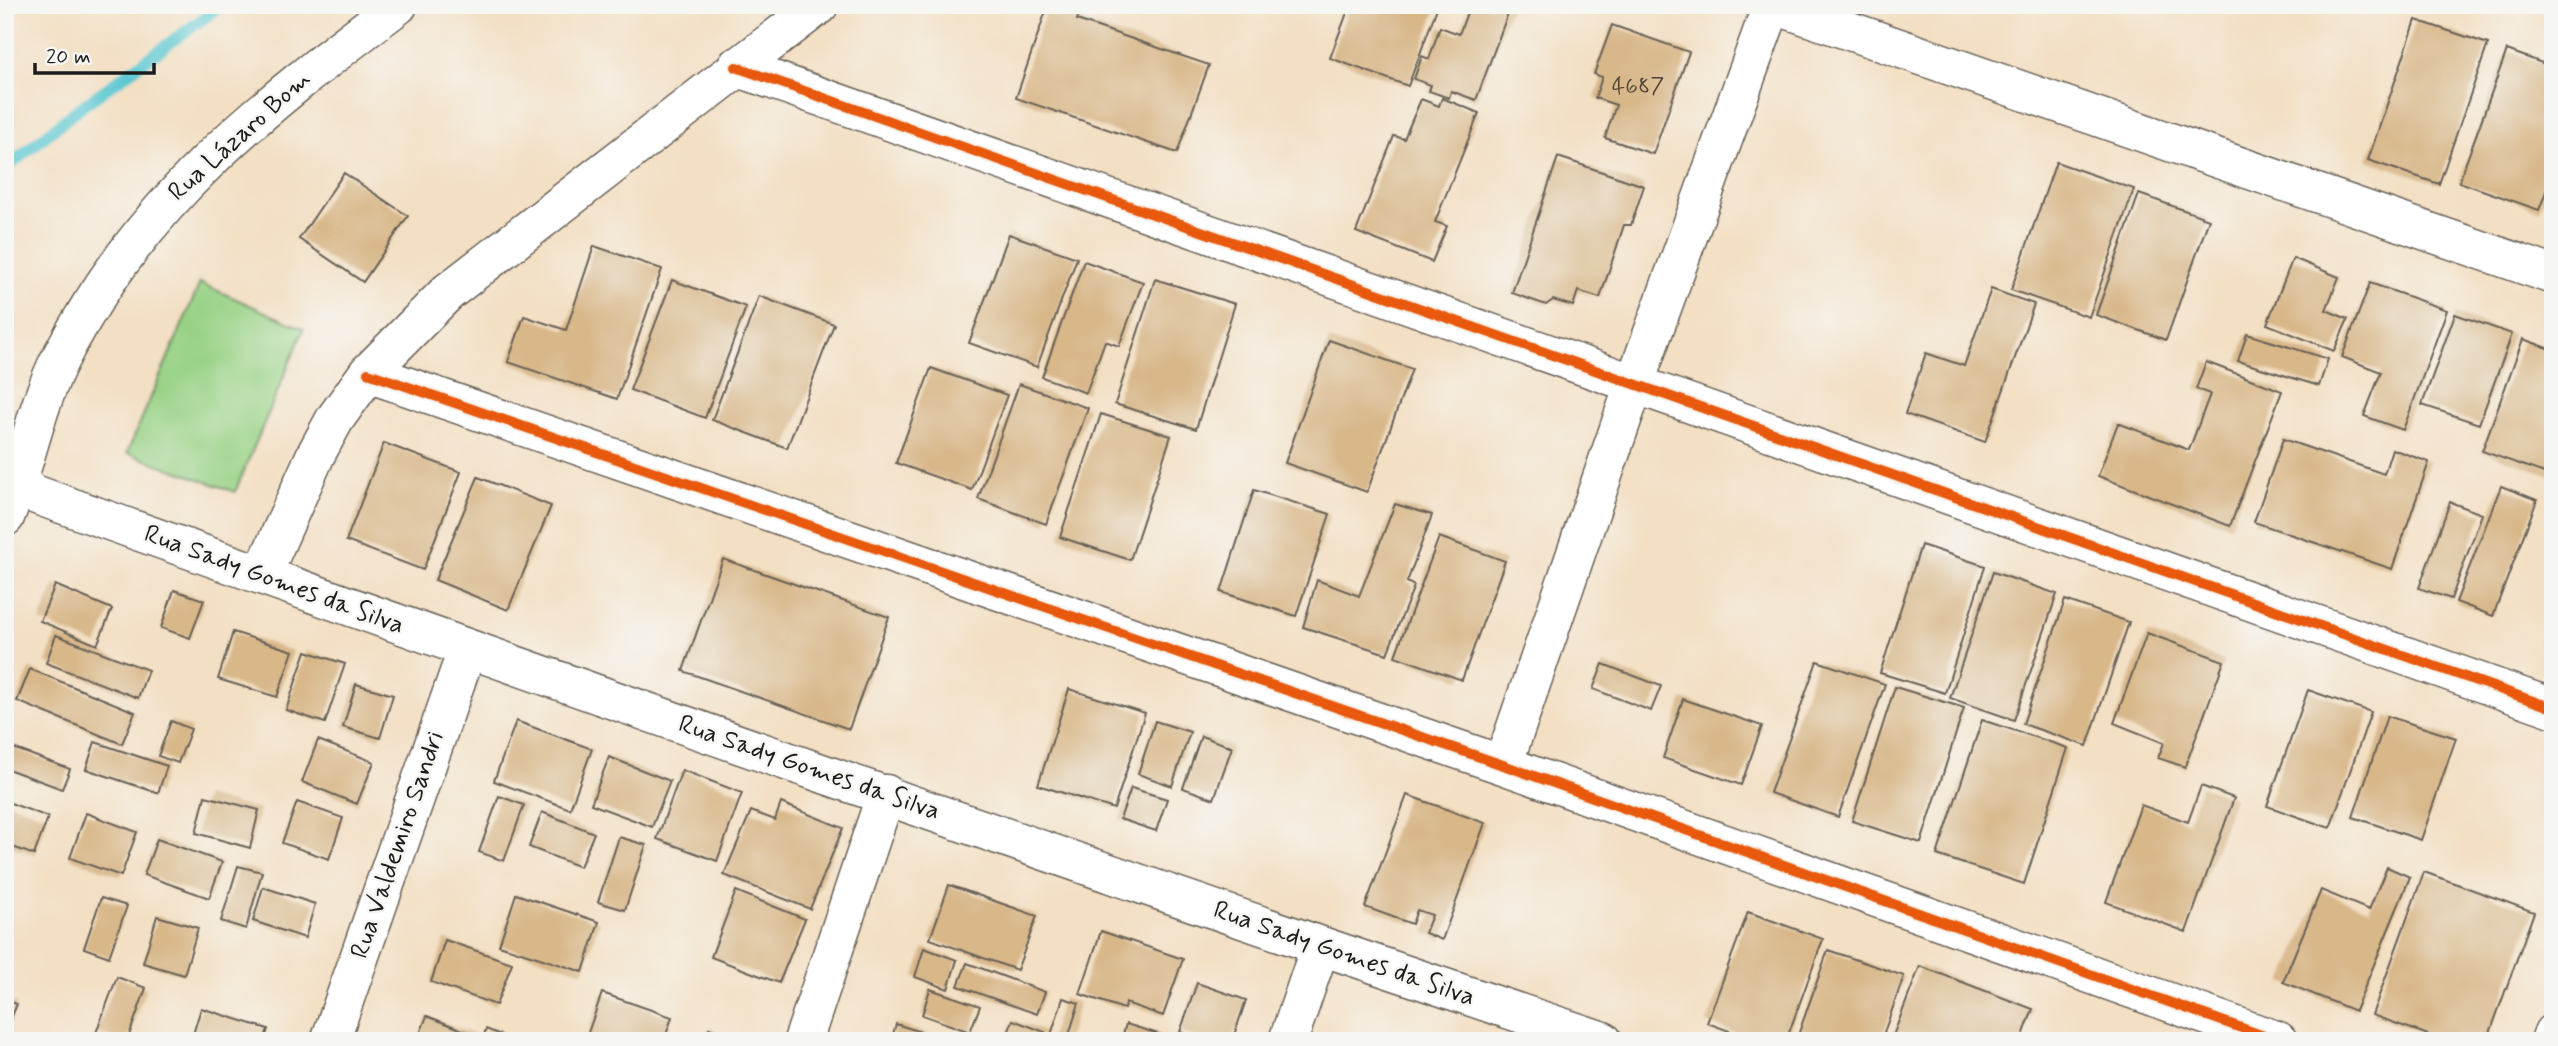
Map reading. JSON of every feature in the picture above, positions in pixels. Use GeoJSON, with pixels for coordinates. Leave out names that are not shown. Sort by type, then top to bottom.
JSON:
{"type":"FeatureCollection","features":[{"type":"Feature","properties":{"kind":"street","name":"Rua Lázaro Bom"},"geometry":{"type":"LineString","coordinates":[[11,502],[28,443],[61,357],[129,248],[187,179],[243,127],[287,88],[398,5]]}},
{"type":"Feature","properties":{"kind":"street"},"geometry":{"type":"LineString","coordinates":[[262,575],[316,454],[335,419],[368,373],[448,292],[819,5]]}},
{"type":"Feature","properties":{"kind":"street"},"geometry":{"type":"LineString","coordinates":[[1503,765],[1634,385],[1774,5],[2553,275]]}},
{"type":"Feature","properties":{"kind":"street"},"geometry":{"type":"LineString","coordinates":[[736,67],[2553,708]]}},
{"type":"Feature","properties":{"kind":"street"},"geometry":{"type":"LineString","coordinates":[[368,373],[1503,765],[2278,1041]]}},
{"type":"Feature","properties":{"kind":"street","name":"Rua Sady Gomes da Silva"},"geometry":{"type":"LineString","coordinates":[[11,502],[262,575],[467,650],[1320,947],[1603,1041]]}},
{"type":"Feature","properties":{"kind":"street","name":"Rua Valdemiro Sandri"},"geometry":{"type":"LineString","coordinates":[[330,1041],[467,650]]}},
{"type":"Feature","properties":{"kind":"street"},"geometry":{"type":"LineString","coordinates":[[803,1041],[886,794]]}},
{"type":"Feature","properties":{"kind":"street"},"geometry":{"type":"LineString","coordinates":[[1288,1041],[1320,947]]}},
{"type":"Feature","properties":{"kind":"street"},"geometry":{"type":"LineString","coordinates":[[2550,1041],[2553,1033]]}},
{"type":"Feature","properties":{"kind":"green space"},"geometry":{"type":"Polygon","coordinates":[[[200,283],[304,329],[235,492],[127,453],[200,283]]]}},
{"type":"Feature","properties":{"kind":"building"},"geometry":{"type":"Polygon","coordinates":[[[1048,5],[1082,5],[1077,20],[1209,65],[1177,153],[1016,98],[1048,5]]]}},
{"type":"Feature","properties":{"kind":"building"},"geometry":{"type":"Polygon","coordinates":[[[1350,5],[1438,5],[1408,86],[1330,58],[1350,5]]]}},
{"type":"Feature","properties":{"kind":"building"},"geometry":{"type":"Polygon","coordinates":[[[1470,5],[1511,5],[1476,100],[1451,91],[1449,98],[1429,91],[1431,85],[1414,79],[1422,56],[1429,59],[1440,27],[1459,34],[1470,5]]]}},
{"type":"Feature","properties":{"kind":"building"},"geometry":{"type":"Polygon","coordinates":[[[2416,20],[2488,44],[2439,184],[2368,160],[2416,20]]]}},
{"type":"Feature","properties":{"kind":"building"},"geometry":{"type":"Polygon","coordinates":[[[1612,25],[1689,52],[1653,154],[1605,138],[1616,105],[1595,98],[1602,77],[1594,74],[1612,25]]]}},
{"type":"Feature","properties":{"kind":"building"},"geometry":{"type":"Polygon","coordinates":[[[2507,50],[2553,67],[2553,173],[2539,210],[2459,182],[2507,50]]]}},
{"type":"Feature","properties":{"kind":"building"},"geometry":{"type":"Polygon","coordinates":[[[1442,98],[1479,113],[1435,222],[1447,226],[1432,262],[1356,232],[1394,136],[1404,139],[1421,99],[1439,106],[1442,98]]]}},
{"type":"Feature","properties":{"kind":"building"},"geometry":{"type":"Polygon","coordinates":[[[1558,157],[1644,186],[1631,225],[1624,225],[1600,298],[1578,291],[1573,306],[1553,300],[1546,305],[1512,293],[1558,157]]]}},
{"type":"Feature","properties":{"kind":"building"},"geometry":{"type":"Polygon","coordinates":[[[2056,162],[2134,189],[2089,317],[2011,290],[2056,162]]]}},
{"type":"Feature","properties":{"kind":"building"},"geometry":{"type":"Polygon","coordinates":[[[344,173],[408,216],[363,282],[299,239],[344,173]]]}},
{"type":"Feature","properties":{"kind":"building"},"geometry":{"type":"Polygon","coordinates":[[[2139,194],[2209,219],[2166,340],[2096,315],[2139,194]]]}},
{"type":"Feature","properties":{"kind":"building"},"geometry":{"type":"Polygon","coordinates":[[[1009,234],[1077,258],[1037,367],[969,343],[1009,234]]]}},
{"type":"Feature","properties":{"kind":"building"},"geometry":{"type":"Polygon","coordinates":[[[594,246],[662,269],[617,399],[508,362],[524,316],[566,330],[594,246]]]}},
{"type":"Feature","properties":{"kind":"building"},"geometry":{"type":"Polygon","coordinates":[[[2293,258],[2339,277],[2326,310],[2348,319],[2334,351],[2267,324],[2293,258]]]}},
{"type":"Feature","properties":{"kind":"building"},"geometry":{"type":"Polygon","coordinates":[[[1084,261],[1143,282],[1119,346],[1105,341],[1086,393],[1042,377],[1084,261]]]}},
{"type":"Feature","properties":{"kind":"building"},"geometry":{"type":"Polygon","coordinates":[[[1155,279],[1235,304],[1196,429],[1115,404],[1155,279]]]}},
{"type":"Feature","properties":{"kind":"building"},"geometry":{"type":"Polygon","coordinates":[[[672,280],[746,307],[705,418],[630,390],[672,280]]]}},
{"type":"Feature","properties":{"kind":"building"},"geometry":{"type":"Polygon","coordinates":[[[2370,283],[2447,310],[2403,430],[2364,416],[2381,372],[2342,357],[2370,283]]]}},
{"type":"Feature","properties":{"kind":"building"},"geometry":{"type":"Polygon","coordinates":[[[1991,289],[2034,304],[1985,442],[1905,414],[1926,353],[1964,366],[1991,289]]]}},
{"type":"Feature","properties":{"kind":"building"},"geometry":{"type":"Polygon","coordinates":[[[759,296],[834,324],[787,448],[712,420],[759,296]]]}},
{"type":"Feature","properties":{"kind":"building"},"geometry":{"type":"Polygon","coordinates":[[[2455,314],[2512,334],[2479,424],[2422,405],[2455,314]]]}},
{"type":"Feature","properties":{"kind":"building"},"geometry":{"type":"Polygon","coordinates":[[[2247,334],[2328,359],[2319,386],[2238,361],[2247,334]]]}},
{"type":"Feature","properties":{"kind":"building"},"geometry":{"type":"Polygon","coordinates":[[[2523,339],[2553,350],[2553,476],[2482,451],[2523,339]]]}},
{"type":"Feature","properties":{"kind":"building"},"geometry":{"type":"Polygon","coordinates":[[[1329,340],[1412,369],[1367,492],[1285,463],[1329,340]]]}},
{"type":"Feature","properties":{"kind":"building"},"geometry":{"type":"Polygon","coordinates":[[[2206,362],[2282,391],[2230,526],[2098,476],[2118,423],[2189,450],[2210,394],[2196,389],[2206,362]]]}},
{"type":"Feature","properties":{"kind":"building"},"geometry":{"type":"Polygon","coordinates":[[[931,368],[1007,395],[972,490],[896,463],[931,368]]]}},
{"type":"Feature","properties":{"kind":"building"},"geometry":{"type":"Polygon","coordinates":[[[1019,384],[1088,408],[1046,524],[978,499],[1019,384]]]}},
{"type":"Feature","properties":{"kind":"building"},"geometry":{"type":"Polygon","coordinates":[[[1101,414],[1171,436],[1130,560],[1060,537],[1101,414]]]}},
{"type":"Feature","properties":{"kind":"building"},"geometry":{"type":"Polygon","coordinates":[[[2283,439],[2384,474],[2392,449],[2429,462],[2392,569],[2254,522],[2283,439]]]}},
{"type":"Feature","properties":{"kind":"building"},"geometry":{"type":"Polygon","coordinates":[[[384,443],[461,472],[423,570],[346,541],[384,443]]]}},
{"type":"Feature","properties":{"kind":"building"},"geometry":{"type":"Polygon","coordinates":[[[478,477],[551,506],[508,610],[435,580],[478,477]]]}},
{"type":"Feature","properties":{"kind":"building"},"geometry":{"type":"Polygon","coordinates":[[[2501,486],[2537,500],[2493,616],[2456,602],[2501,486]]]}},
{"type":"Feature","properties":{"kind":"building"},"geometry":{"type":"Polygon","coordinates":[[[1254,490],[1330,514],[1296,616],[1221,592],[1254,490]]]}},
{"type":"Feature","properties":{"kind":"building"},"geometry":{"type":"Polygon","coordinates":[[[2450,502],[2482,514],[2451,599],[2419,588],[2450,502]]]}},
{"type":"Feature","properties":{"kind":"building"},"geometry":{"type":"Polygon","coordinates":[[[1395,504],[1432,515],[1407,582],[1414,586],[1387,654],[1303,627],[1317,580],[1359,596],[1395,504]]]}},
{"type":"Feature","properties":{"kind":"building"},"geometry":{"type":"Polygon","coordinates":[[[1439,537],[1505,561],[1462,680],[1395,656],[1439,537]]]}},
{"type":"Feature","properties":{"kind":"building"},"geometry":{"type":"Polygon","coordinates":[[[1921,545],[1985,566],[1945,693],[1880,673],[1921,545]]]}},
{"type":"Feature","properties":{"kind":"building"},"geometry":{"type":"Polygon","coordinates":[[[723,559],[889,617],[849,729],[683,671],[723,559]]]}},
{"type":"Feature","properties":{"kind":"building"},"geometry":{"type":"Polygon","coordinates":[[[1993,572],[2057,594],[2014,720],[1950,698],[1993,572]]]}},
{"type":"Feature","properties":{"kind":"building"},"geometry":{"type":"Polygon","coordinates":[[[55,585],[112,609],[97,645],[40,621],[55,585]]]}},
{"type":"Feature","properties":{"kind":"building"},"geometry":{"type":"Polygon","coordinates":[[[174,590],[204,600],[190,638],[161,628],[174,590]]]}},
{"type":"Feature","properties":{"kind":"building"},"geometry":{"type":"Polygon","coordinates":[[[2065,600],[2129,622],[2087,746],[2023,724],[2065,600]]]}},
{"type":"Feature","properties":{"kind":"building"},"geometry":{"type":"Polygon","coordinates":[[[233,632],[293,651],[277,697],[218,679],[233,632]]]}},
{"type":"Feature","properties":{"kind":"building"},"geometry":{"type":"Polygon","coordinates":[[[2147,633],[2224,661],[2185,767],[2158,758],[2164,743],[2114,723],[2147,633]]]}},
{"type":"Feature","properties":{"kind":"building"},"geometry":{"type":"Polygon","coordinates":[[[56,635],[148,670],[138,698],[46,663],[56,635]]]}},
{"type":"Feature","properties":{"kind":"building"},"geometry":{"type":"Polygon","coordinates":[[[306,651],[345,664],[325,723],[286,710],[306,651]]]}},
{"type":"Feature","properties":{"kind":"building"},"geometry":{"type":"Polygon","coordinates":[[[1817,661],[1885,684],[1838,817],[1770,793],[1817,661]]]}},
{"type":"Feature","properties":{"kind":"building"},"geometry":{"type":"Polygon","coordinates":[[[1603,664],[1661,686],[1651,711],[1593,689],[1603,664]]]}},
{"type":"Feature","properties":{"kind":"building"},"geometry":{"type":"Polygon","coordinates":[[[30,669],[135,712],[122,744],[17,701],[30,669]]]}},
{"type":"Feature","properties":{"kind":"building"},"geometry":{"type":"Polygon","coordinates":[[[356,684],[393,695],[380,738],[343,727],[356,684]]]}},
{"type":"Feature","properties":{"kind":"building"},"geometry":{"type":"Polygon","coordinates":[[[1895,687],[1964,708],[1921,843],[1852,821],[1895,687]]]}},
{"type":"Feature","properties":{"kind":"building"},"geometry":{"type":"Polygon","coordinates":[[[1069,689],[1145,713],[1114,809],[1038,785],[1069,689]]]}},
{"type":"Feature","properties":{"kind":"building"},"geometry":{"type":"Polygon","coordinates":[[[2308,690],[2371,712],[2330,828],[2267,806],[2308,690]]]}},
{"type":"Feature","properties":{"kind":"building"},"geometry":{"type":"Polygon","coordinates":[[[1683,699],[1762,726],[1741,785],[1663,758],[1683,699]]]}},
{"type":"Feature","properties":{"kind":"building"},"geometry":{"type":"Polygon","coordinates":[[[2387,716],[2456,738],[2421,840],[2353,817],[2387,716]]]}},
{"type":"Feature","properties":{"kind":"building"},"geometry":{"type":"Polygon","coordinates":[[[1982,720],[2068,748],[2024,884],[1937,855],[1982,720]]]}},
{"type":"Feature","properties":{"kind":"building"},"geometry":{"type":"Polygon","coordinates":[[[171,721],[191,729],[178,763],[158,756],[171,721]]]}},
{"type":"Feature","properties":{"kind":"building"},"geometry":{"type":"Polygon","coordinates":[[[516,721],[592,749],[570,809],[494,781],[516,721]]]}},
{"type":"Feature","properties":{"kind":"building"},"geometry":{"type":"Polygon","coordinates":[[[1155,721],[1190,732],[1172,786],[1138,774],[1155,721]]]}},
{"type":"Feature","properties":{"kind":"building"},"geometry":{"type":"Polygon","coordinates":[[[1201,736],[1232,747],[1214,799],[1183,788],[1201,736]]]}},
{"type":"Feature","properties":{"kind":"building"},"geometry":{"type":"Polygon","coordinates":[[[318,740],[374,762],[357,804],[302,782],[318,740]]]}},
{"type":"Feature","properties":{"kind":"building"},"geometry":{"type":"Polygon","coordinates":[[[95,742],[167,766],[158,793],[86,769],[95,742]]]}},
{"type":"Feature","properties":{"kind":"building"},"geometry":{"type":"Polygon","coordinates":[[[5,745],[70,769],[62,789],[5,768],[5,745]]]}},
{"type":"Feature","properties":{"kind":"building"},"geometry":{"type":"Polygon","coordinates":[[[609,757],[670,781],[652,827],[591,804],[609,757]]]}},
{"type":"Feature","properties":{"kind":"building"},"geometry":{"type":"Polygon","coordinates":[[[682,770],[742,793],[717,861],[657,839],[682,770]]]}},
{"type":"Feature","properties":{"kind":"building"},"geometry":{"type":"Polygon","coordinates":[[[2201,786],[2234,798],[2186,932],[2106,902],[2141,805],[2188,822],[2201,786]]]}},
{"type":"Feature","properties":{"kind":"building"},"geometry":{"type":"Polygon","coordinates":[[[1131,788],[1167,799],[1156,831],[1120,819],[1131,788]]]}},
{"type":"Feature","properties":{"kind":"building"},"geometry":{"type":"Polygon","coordinates":[[[1407,795],[1485,823],[1442,940],[1425,933],[1432,915],[1417,910],[1412,924],[1365,907],[1407,795]]]}},
{"type":"Feature","properties":{"kind":"building"},"geometry":{"type":"Polygon","coordinates":[[[205,796],[259,810],[250,848],[196,833],[205,796]]]}},
{"type":"Feature","properties":{"kind":"building"},"geometry":{"type":"Polygon","coordinates":[[[499,796],[524,805],[504,861],[479,852],[499,796]]]}},
{"type":"Feature","properties":{"kind":"building"},"geometry":{"type":"Polygon","coordinates":[[[5,801],[48,817],[34,855],[5,844],[5,801]]]}},
{"type":"Feature","properties":{"kind":"building"},"geometry":{"type":"Polygon","coordinates":[[[297,802],[343,818],[329,859],[282,843],[297,802]]]}},
{"type":"Feature","properties":{"kind":"building"},"geometry":{"type":"Polygon","coordinates":[[[781,803],[843,828],[810,909],[724,875],[751,811],[775,820],[781,803]]]}},
{"type":"Feature","properties":{"kind":"building"},"geometry":{"type":"Polygon","coordinates":[[[542,812],[594,833],[580,867],[529,847],[542,812]]]}},
{"type":"Feature","properties":{"kind":"building"},"geometry":{"type":"Polygon","coordinates":[[[86,813],[137,832],[121,876],[70,858],[86,813]]]}},
{"type":"Feature","properties":{"kind":"building"},"geometry":{"type":"Polygon","coordinates":[[[619,837],[646,845],[625,910],[598,902],[619,837]]]}},
{"type":"Feature","properties":{"kind":"building"},"geometry":{"type":"Polygon","coordinates":[[[157,839],[222,862],[209,898],[144,875],[157,839]]]}},
{"type":"Feature","properties":{"kind":"building"},"geometry":{"type":"Polygon","coordinates":[[[238,866],[262,872],[246,929],[221,921],[238,866]]]}},
{"type":"Feature","properties":{"kind":"building"},"geometry":{"type":"Polygon","coordinates":[[[2387,867],[2410,877],[2355,1011],[2283,982],[2321,890],[2369,910],[2387,867]]]}},
{"type":"Feature","properties":{"kind":"building"},"geometry":{"type":"Polygon","coordinates":[[[2424,872],[2534,912],[2487,1041],[2445,1041],[2372,1015],[2424,872]]]}},
{"type":"Feature","properties":{"kind":"building"},"geometry":{"type":"Polygon","coordinates":[[[949,885],[1037,916],[1017,970],[930,939],[949,885]]]}},
{"type":"Feature","properties":{"kind":"building"},"geometry":{"type":"Polygon","coordinates":[[[263,887],[315,904],[305,938],[253,921],[263,887]]]}},
{"type":"Feature","properties":{"kind":"building"},"geometry":{"type":"Polygon","coordinates":[[[736,891],[805,919],[779,983],[711,957],[736,891]]]}},
{"type":"Feature","properties":{"kind":"building"},"geometry":{"type":"Polygon","coordinates":[[[516,894],[599,922],[583,972],[499,945],[516,894]]]}},
{"type":"Feature","properties":{"kind":"building"},"geometry":{"type":"Polygon","coordinates":[[[101,898],[127,906],[109,957],[84,948],[101,898]]]}},
{"type":"Feature","properties":{"kind":"building"},"geometry":{"type":"Polygon","coordinates":[[[1748,912],[1823,939],[1786,1041],[1757,1041],[1707,1023],[1748,912]]]}},
{"type":"Feature","properties":{"kind":"building"},"geometry":{"type":"Polygon","coordinates":[[[157,916],[198,928],[184,975],[143,963],[157,916]]]}},
{"type":"Feature","properties":{"kind":"building"},"geometry":{"type":"Polygon","coordinates":[[[1101,931],[1183,959],[1163,1016],[1126,1003],[1124,1009],[1080,994],[1101,931]]]}},
{"type":"Feature","properties":{"kind":"building"},"geometry":{"type":"Polygon","coordinates":[[[445,940],[512,963],[496,1005],[431,982],[445,940]]]}},
{"type":"Feature","properties":{"kind":"building"},"geometry":{"type":"Polygon","coordinates":[[[924,948],[957,960],[948,989],[915,977],[924,948]]]}},
{"type":"Feature","properties":{"kind":"building"},"geometry":{"type":"Polygon","coordinates":[[[1828,950],[1904,976],[1881,1041],[1796,1041],[1828,950]]]}},
{"type":"Feature","properties":{"kind":"building"},"geometry":{"type":"Polygon","coordinates":[[[967,963],[1045,992],[1037,1014],[958,986],[967,963]]]}},
{"type":"Feature","properties":{"kind":"building"},"geometry":{"type":"Polygon","coordinates":[[[1920,966],[2033,1009],[2021,1041],[1891,1041],[1920,966]]]}},
{"type":"Feature","properties":{"kind":"building"},"geometry":{"type":"Polygon","coordinates":[[[117,977],[146,988],[127,1041],[96,1033],[117,977]]]}},
{"type":"Feature","properties":{"kind":"building"},"geometry":{"type":"Polygon","coordinates":[[[1197,983],[1246,1000],[1232,1041],[1205,1041],[1180,1032],[1197,983]]]}},
{"type":"Feature","properties":{"kind":"building"},"geometry":{"type":"Polygon","coordinates":[[[930,989],[980,1006],[970,1032],[922,1015],[930,989]]]}},
{"type":"Feature","properties":{"kind":"building"},"geometry":{"type":"Polygon","coordinates":[[[602,993],[672,1017],[664,1041],[585,1041],[602,993]]]}},
{"type":"Feature","properties":{"kind":"building"},"geometry":{"type":"Polygon","coordinates":[[[1063,998],[1079,1003],[1067,1041],[1049,1041],[1063,998]]]}},
{"type":"Feature","properties":{"kind":"building"},"geometry":{"type":"Polygon","coordinates":[[[5,1000],[17,1004],[5,1033],[5,1000]]]}},
{"type":"Feature","properties":{"kind":"building"},"geometry":{"type":"Polygon","coordinates":[[[201,1008],[268,1029],[264,1041],[191,1041],[201,1008]]]}},
{"type":"Feature","properties":{"kind":"building"},"geometry":{"type":"Polygon","coordinates":[[[427,1016],[483,1038],[486,1029],[516,1041],[417,1041],[427,1016]]]}},
{"type":"Feature","properties":{"kind":"building"},"geometry":{"type":"Polygon","coordinates":[[[1013,1020],[1045,1032],[1042,1041],[1005,1041],[1013,1020]]]}},
{"type":"Feature","properties":{"kind":"building"},"geometry":{"type":"Polygon","coordinates":[[[896,1024],[946,1040],[946,1041],[891,1041],[896,1024]]]}},
{"type":"Feature","properties":{"kind":"building"},"geometry":{"type":"Polygon","coordinates":[[[1126,1024],[1178,1040],[1178,1041],[1121,1041],[1126,1024]]]}},
{"type":"Feature","properties":{"kind":"building"},"geometry":{"type":"Polygon","coordinates":[[[709,1028],[744,1040],[744,1041],[704,1041],[709,1028]]]}},
{"type":"Feature","properties":{"kind":"waterway"},"geometry":{"type":"LineString","coordinates":[[5,169],[77,110],[222,5]]}},
{"type":"Feature","properties":{"kind":"cycle path"},"geometry":{"type":"LineString","coordinates":[[736,67],[2553,708]]}},
{"type":"Feature","properties":{"kind":"cycle path"},"geometry":{"type":"LineString","coordinates":[[368,373],[1503,765],[2278,1041]]}}]}
